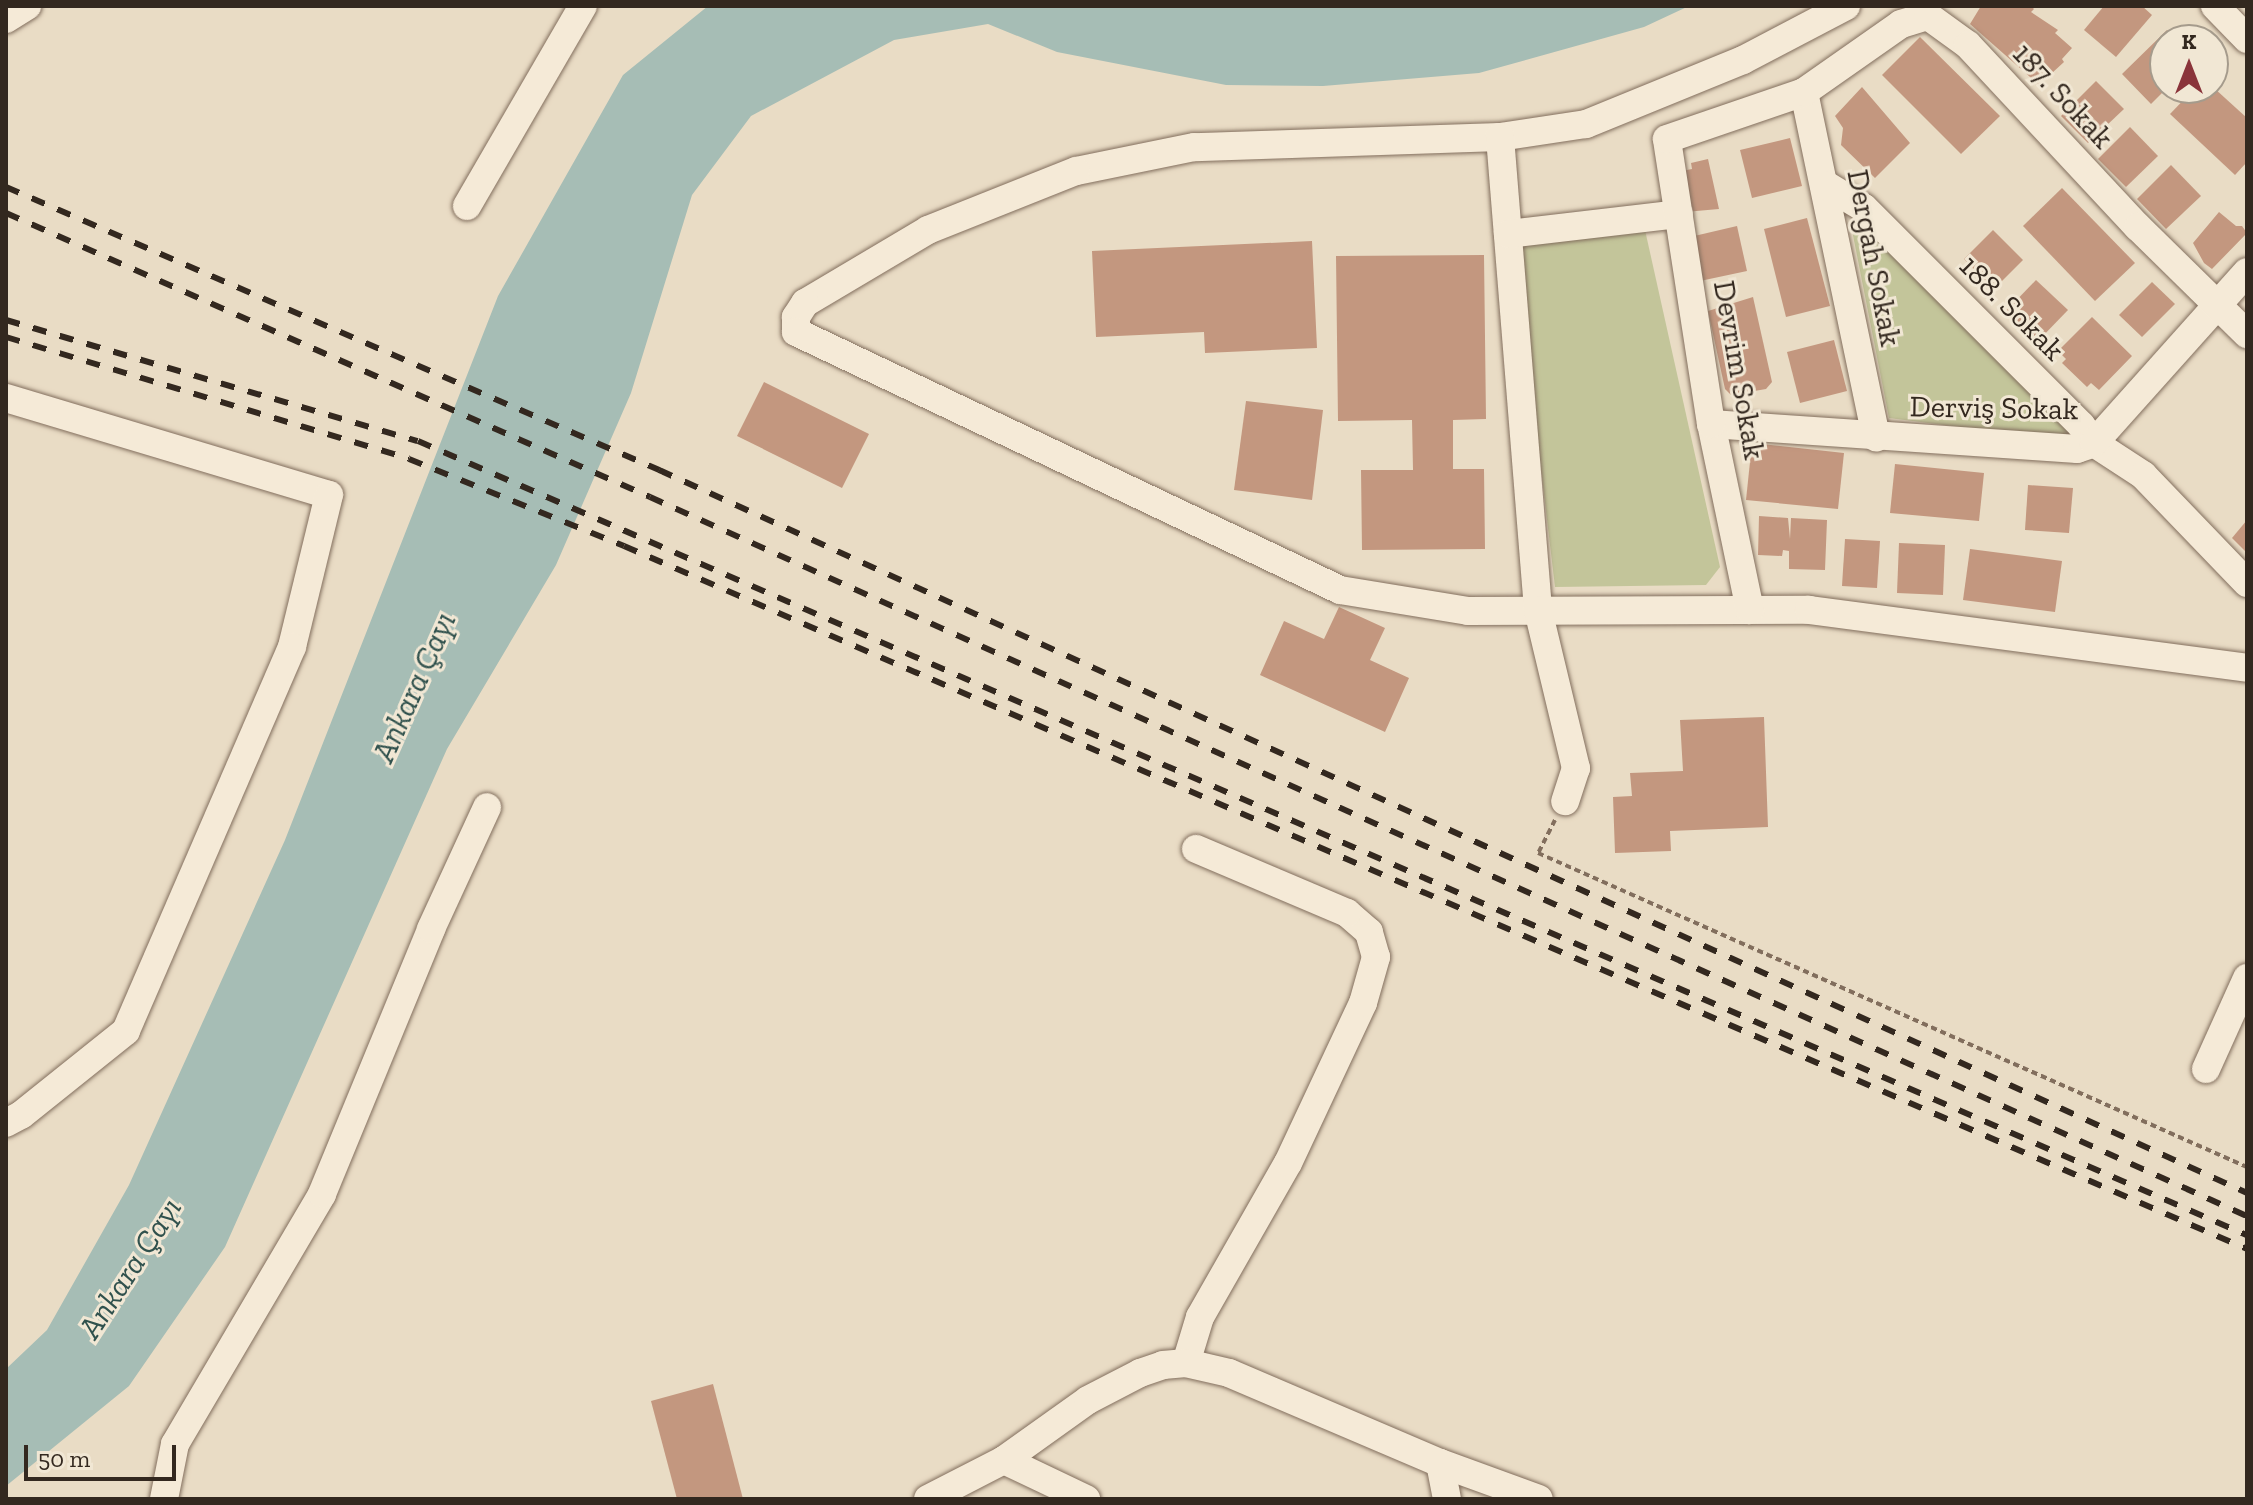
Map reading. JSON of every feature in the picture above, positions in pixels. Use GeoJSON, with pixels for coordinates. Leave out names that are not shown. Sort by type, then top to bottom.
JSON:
{"type":"FeatureCollection","features":[{"type":"Feature","properties":{"kind":"street"},"geometry":{"type":"LineString","coordinates":[[6,19],[27,6]]}},
{"type":"Feature","properties":{"kind":"street"},"geometry":{"type":"LineString","coordinates":[[467,206],[583,6]]}},
{"type":"Feature","properties":{"kind":"street"},"geometry":{"type":"LineString","coordinates":[[1846,6],[1743,60],[1586,124],[1500,137],[1194,147],[1076,171],[928,230],[805,303],[796,317],[796,332],[1340,590],[1468,611],[1809,610],[2247,668]]}},
{"type":"Feature","properties":{"kind":"street"},"geometry":{"type":"LineString","coordinates":[[2215,6],[2247,39]]}},
{"type":"Feature","properties":{"kind":"street","name":"187. Sokak"},"geometry":{"type":"LineString","coordinates":[[1667,139],[1804,92],[1901,24],[1928,16],[1968,45],[2138,227],[2247,334]]}},
{"type":"Feature","properties":{"kind":"street","name":"Dergah Sokak"},"geometry":{"type":"LineString","coordinates":[[1804,92],[1826,185],[1876,438]]}},
{"type":"Feature","properties":{"kind":"street"},"geometry":{"type":"LineString","coordinates":[[1500,137],[1538,610],[1576,768],[1565,801]]}},
{"type":"Feature","properties":{"kind":"street","name":"Devrim Sokak"},"geometry":{"type":"LineString","coordinates":[[1667,139],[1711,424],[1750,610]]}},
{"type":"Feature","properties":{"kind":"street","name":"188. Sokak"},"geometry":{"type":"LineString","coordinates":[[1826,185],[1864,208],[2081,425],[2094,443],[2143,475],[2247,583]]}},
{"type":"Feature","properties":{"kind":"street"},"geometry":{"type":"LineString","coordinates":[[1508,234],[1679,214]]}},
{"type":"Feature","properties":{"kind":"street","name":"Derviş Sokak"},"geometry":{"type":"LineString","coordinates":[[1711,424],[1876,438],[2077,449],[2094,443],[2247,272]]}},
{"type":"Feature","properties":{"kind":"street"},"geometry":{"type":"LineString","coordinates":[[6,398],[329,495],[292,647],[126,1031],[21,1115],[6,1123]]}},
{"type":"Feature","properties":{"kind":"street"},"geometry":{"type":"LineString","coordinates":[[164,1499],[175,1444],[322,1194],[431,929],[487,807]]}},
{"type":"Feature","properties":{"kind":"street"},"geometry":{"type":"LineString","coordinates":[[1186,1363],[1206,1304],[1288,1163],[1357,1017],[1372,980],[1376,957],[1369,932],[1347,913],[1196,849]]}},
{"type":"Feature","properties":{"kind":"street"},"geometry":{"type":"LineString","coordinates":[[2206,1069],[2247,978]]}},
{"type":"Feature","properties":{"kind":"street"},"geometry":{"type":"LineString","coordinates":[[928,1499],[1004,1460],[1088,1400],[1140,1373],[1163,1365],[1186,1363],[1229,1373],[1440,1463],[1539,1499]]}},
{"type":"Feature","properties":{"kind":"street"},"geometry":{"type":"LineString","coordinates":[[1004,1460],[1086,1499]]}},
{"type":"Feature","properties":{"kind":"street"},"geometry":{"type":"LineString","coordinates":[[1440,1463],[1447,1499]]}},
{"type":"Feature","properties":{"kind":"path"},"geometry":{"type":"LineString","coordinates":[[1565,801],[1538,853],[2247,1167]]}},
{"type":"Feature","properties":{"kind":"green space"},"geometry":{"type":"Polygon","coordinates":[[[1855,213],[2074,428],[2070,441],[1889,418],[1851,225],[1855,213]]]}},
{"type":"Feature","properties":{"kind":"green space"},"geometry":{"type":"Polygon","coordinates":[[[1645,230],[1720,567],[1706,585],[1555,587],[1515,249],[1517,246],[1645,230]]]}},
{"type":"Feature","properties":{"kind":"water","name":"Ankara Çayı"},"geometry":{"type":"Polygon","coordinates":[[[708,6],[1689,6],[1644,27],[1479,73],[1323,86],[1226,85],[1057,52],[988,24],[894,40],[751,116],[692,195],[631,393],[556,565],[447,749],[225,1247],[129,1386],[6,1486],[6,1369],[47,1330],[129,1185],[285,840],[498,296],[623,75],[708,6]]]}},
{"type":"Feature","properties":{"kind":"building"},"geometry":{"type":"Polygon","coordinates":[[[1981,6],[2031,6],[2034,9],[2031,12],[2058,30],[2055,33],[2072,48],[2062,59],[2064,62],[2039,85],[1970,24],[1981,6]]]}},
{"type":"Feature","properties":{"kind":"building"},"geometry":{"type":"Polygon","coordinates":[[[2104,6],[2142,6],[2152,15],[2116,57],[2084,30],[2104,6]]]}},
{"type":"Feature","properties":{"kind":"building"},"geometry":{"type":"Polygon","coordinates":[[[1920,37],[2000,116],[1961,154],[1882,75],[1920,37]]]}},
{"type":"Feature","properties":{"kind":"building"},"geometry":{"type":"Polygon","coordinates":[[[2149,48],[2149,102],[2122,74],[2149,48]]]}},
{"type":"Feature","properties":{"kind":"building"},"geometry":{"type":"Polygon","coordinates":[[[2096,81],[2124,109],[2088,143],[2061,116],[2096,81]]]}},
{"type":"Feature","properties":{"kind":"building"},"geometry":{"type":"Polygon","coordinates":[[[1862,87],[1910,143],[1875,178],[1841,145],[1843,128],[1835,116],[1862,87]]]}},
{"type":"Feature","properties":{"kind":"building"},"geometry":{"type":"Polygon","coordinates":[[[2229,102],[2247,118],[2247,162],[2235,175],[2170,114],[2180,104],[2229,102]]]}},
{"type":"Feature","properties":{"kind":"building"},"geometry":{"type":"Polygon","coordinates":[[[2130,127],[2158,156],[2126,187],[2098,159],[2130,127]]]}},
{"type":"Feature","properties":{"kind":"building"},"geometry":{"type":"Polygon","coordinates":[[[1790,138],[1802,186],[1752,198],[1740,150],[1790,138]]]}},
{"type":"Feature","properties":{"kind":"building"},"geometry":{"type":"Polygon","coordinates":[[[1708,159],[1719,209],[1685,212],[1677,172],[1692,169],[1691,163],[1708,159]]]}},
{"type":"Feature","properties":{"kind":"building"},"geometry":{"type":"Polygon","coordinates":[[[2171,165],[2201,196],[2166,229],[2137,199],[2171,165]]]}},
{"type":"Feature","properties":{"kind":"building"},"geometry":{"type":"Polygon","coordinates":[[[2062,188],[2135,263],[2095,301],[2023,226],[2062,188]]]}},
{"type":"Feature","properties":{"kind":"building"},"geometry":{"type":"Polygon","coordinates":[[[2219,212],[2236,226],[2242,226],[2247,233],[2212,269],[2204,263],[2193,243],[2219,212]]]}},
{"type":"Feature","properties":{"kind":"building"},"geometry":{"type":"Polygon","coordinates":[[[1807,218],[1830,306],[1786,317],[1764,229],[1807,218]]]}},
{"type":"Feature","properties":{"kind":"building"},"geometry":{"type":"Polygon","coordinates":[[[1737,226],[1747,271],[1700,281],[1690,237],[1737,226]]]}},
{"type":"Feature","properties":{"kind":"building"},"geometry":{"type":"Polygon","coordinates":[[[1993,230],[2023,260],[1994,289],[1964,259],[1993,230]]]}},
{"type":"Feature","properties":{"kind":"building"},"geometry":{"type":"Polygon","coordinates":[[[1312,241],[1317,348],[1205,353],[1204,332],[1096,337],[1092,251],[1312,241]]]}},
{"type":"Feature","properties":{"kind":"building"},"geometry":{"type":"Polygon","coordinates":[[[1484,255],[1486,419],[1453,420],[1453,469],[1484,469],[1485,549],[1362,550],[1361,470],[1413,470],[1412,420],[1338,421],[1336,256],[1484,255]]]}},
{"type":"Feature","properties":{"kind":"building"},"geometry":{"type":"Polygon","coordinates":[[[2036,280],[2068,310],[2038,341],[2006,311],[2036,280]]]}},
{"type":"Feature","properties":{"kind":"building"},"geometry":{"type":"Polygon","coordinates":[[[2152,282],[2175,304],[2142,337],[2119,315],[2152,282]]]}},
{"type":"Feature","properties":{"kind":"building"},"geometry":{"type":"Polygon","coordinates":[[[1753,297],[1772,382],[1766,389],[1731,395],[1725,389],[1708,311],[1753,297]]]}},
{"type":"Feature","properties":{"kind":"building"},"geometry":{"type":"Polygon","coordinates":[[[2092,317],[2132,356],[2099,390],[2091,383],[2087,387],[2062,363],[2066,359],[2058,351],[2092,317]]]}},
{"type":"Feature","properties":{"kind":"building"},"geometry":{"type":"Polygon","coordinates":[[[1834,340],[1847,391],[1800,403],[1787,352],[1834,340]]]}},
{"type":"Feature","properties":{"kind":"building"},"geometry":{"type":"Polygon","coordinates":[[[764,382],[869,434],[842,488],[737,436],[764,382]]]}},
{"type":"Feature","properties":{"kind":"building"},"geometry":{"type":"Polygon","coordinates":[[[1246,401],[1323,410],[1312,500],[1234,490],[1246,401]]]}},
{"type":"Feature","properties":{"kind":"building"},"geometry":{"type":"Polygon","coordinates":[[[1752,443],[1844,453],[1838,509],[1746,500],[1752,443]]]}},
{"type":"Feature","properties":{"kind":"building"},"geometry":{"type":"Polygon","coordinates":[[[1895,464],[1984,473],[1979,521],[1890,513],[1895,464]]]}},
{"type":"Feature","properties":{"kind":"building"},"geometry":{"type":"Polygon","coordinates":[[[2028,485],[2073,488],[2069,533],[2025,530],[2028,485]]]}},
{"type":"Feature","properties":{"kind":"building"},"geometry":{"type":"Polygon","coordinates":[[[1759,516],[1788,518],[1790,539],[1791,518],[1827,520],[1825,570],[1789,569],[1789,551],[1783,550],[1782,556],[1758,555],[1759,516]]]}},
{"type":"Feature","properties":{"kind":"building"},"geometry":{"type":"Polygon","coordinates":[[[2247,520],[2247,553],[2232,538],[2247,520]]]}},
{"type":"Feature","properties":{"kind":"building"},"geometry":{"type":"Polygon","coordinates":[[[1845,539],[1880,541],[1877,588],[1842,586],[1845,539]]]}},
{"type":"Feature","properties":{"kind":"building"},"geometry":{"type":"Polygon","coordinates":[[[1899,543],[1945,545],[1943,595],[1897,593],[1899,543]]]}},
{"type":"Feature","properties":{"kind":"building"},"geometry":{"type":"Polygon","coordinates":[[[1970,549],[2062,561],[2055,612],[1963,600],[1970,549]]]}},
{"type":"Feature","properties":{"kind":"building"},"geometry":{"type":"Polygon","coordinates":[[[1339,607],[1385,628],[1370,660],[1409,678],[1385,732],[1260,675],[1284,621],[1324,639],[1339,607]]]}},
{"type":"Feature","properties":{"kind":"building"},"geometry":{"type":"Polygon","coordinates":[[[1764,717],[1768,827],[1670,831],[1671,851],[1615,853],[1613,797],[1632,796],[1630,773],[1683,771],[1680,720],[1764,717]]]}},
{"type":"Feature","properties":{"kind":"building"},"geometry":{"type":"Polygon","coordinates":[[[713,1384],[743,1499],[677,1499],[651,1401],[713,1384]]]}},
{"type":"Feature","properties":{"kind":"railway"},"geometry":{"type":"LineString","coordinates":[[6,187],[659,470],[2247,1193]]}},
{"type":"Feature","properties":{"kind":"railway"},"geometry":{"type":"LineString","coordinates":[[6,213],[650,497],[2247,1216]]}},
{"type":"Feature","properties":{"kind":"railway"},"geometry":{"type":"LineString","coordinates":[[6,320],[418,441],[2247,1235]]}},
{"type":"Feature","properties":{"kind":"railway"},"geometry":{"type":"LineString","coordinates":[[6,337],[409,459],[624,546],[2247,1249]]}}]}
